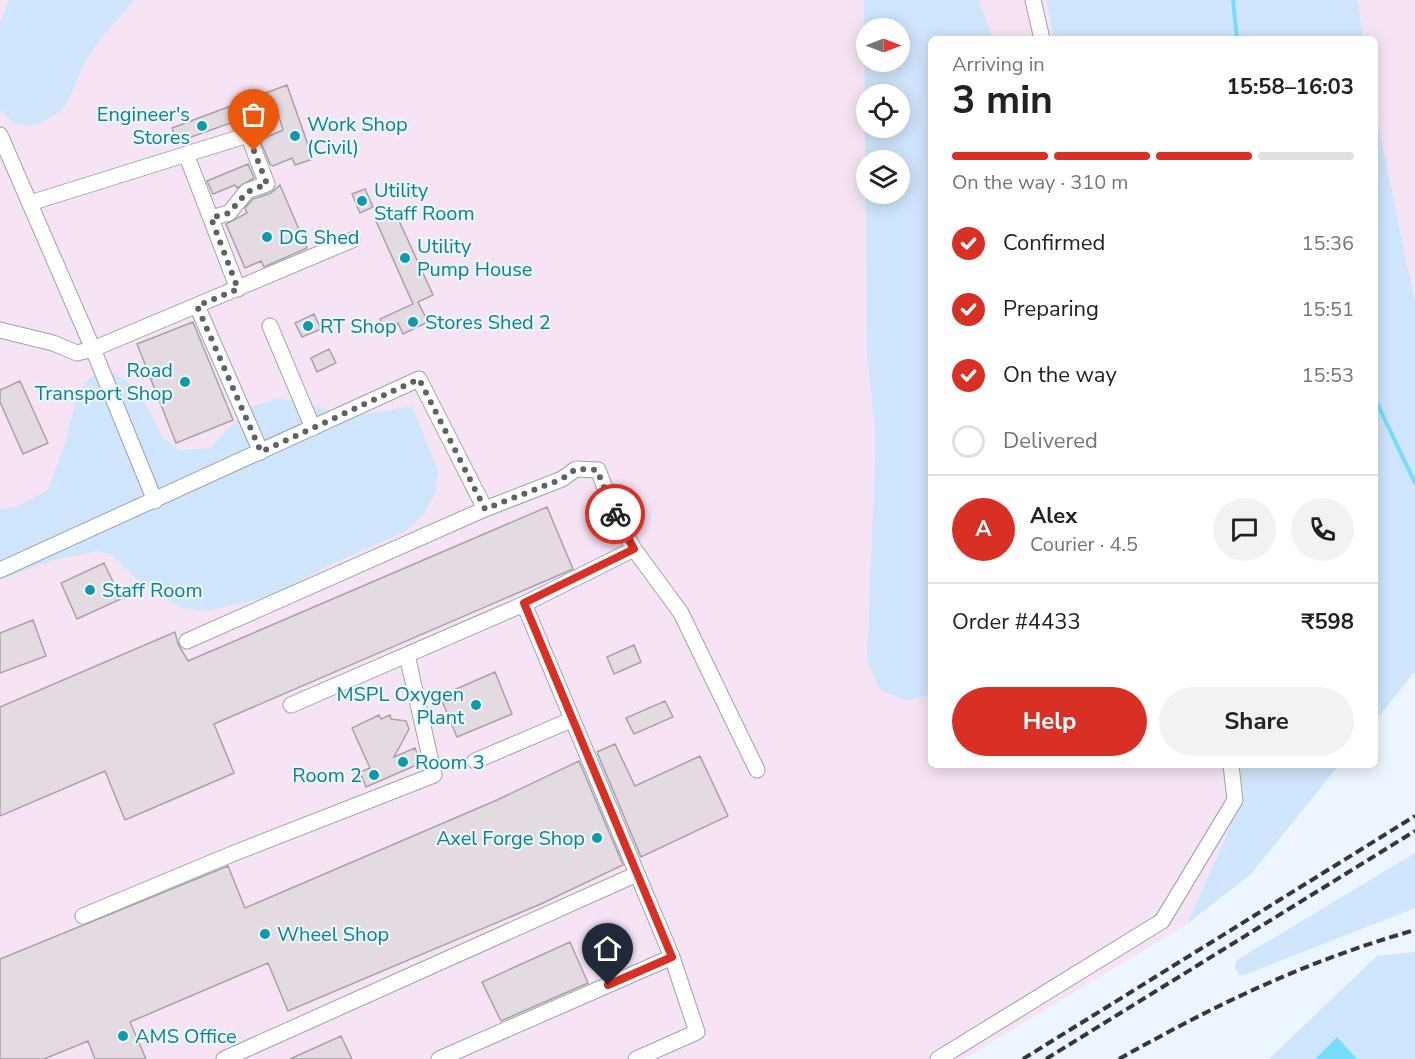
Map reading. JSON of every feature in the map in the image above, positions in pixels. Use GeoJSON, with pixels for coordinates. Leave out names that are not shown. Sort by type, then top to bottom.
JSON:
{"type":"FeatureCollection","features":[{"type":"Feature","properties":{"kind":"lane"},"geometry":{"type":"LineString","coordinates":[[1034,0],[1041,36]]}},
{"type":"Feature","properties":{"kind":"lane"},"geometry":{"type":"LineString","coordinates":[[0,135],[93,349],[155,501]]}},
{"type":"Feature","properties":{"kind":"lane"},"geometry":{"type":"LineString","coordinates":[[30,202],[248,135],[267,184],[247,192],[229,213],[211,218]]}},
{"type":"Feature","properties":{"kind":"lane"},"geometry":{"type":"LineString","coordinates":[[186,154],[238,289]]}},
{"type":"Feature","properties":{"kind":"lane"},"geometry":{"type":"LineString","coordinates":[[0,330],[53,343],[77,353],[93,349],[352,240]]}},
{"type":"Feature","properties":{"kind":"lane"},"geometry":{"type":"LineString","coordinates":[[197,306],[261,452]]}},
{"type":"Feature","properties":{"kind":"lane"},"geometry":{"type":"LineString","coordinates":[[270,326],[313,428]]}},
{"type":"Feature","properties":{"kind":"lane"},"geometry":{"type":"LineString","coordinates":[[0,570],[419,379],[485,509]]}},
{"type":"Feature","properties":{"kind":"lane"},"geometry":{"type":"LineString","coordinates":[[187,641],[485,509],[562,479],[576,469],[597,470],[616,516],[634,549],[681,613],[757,770]]}},
{"type":"Feature","properties":{"kind":"lane"},"geometry":{"type":"LineString","coordinates":[[291,705],[524,603],[634,549]]}},
{"type":"Feature","properties":{"kind":"lane"},"geometry":{"type":"LineString","coordinates":[[524,603],[672,957],[696,1032],[636,1059]]}},
{"type":"Feature","properties":{"kind":"lane"},"geometry":{"type":"LineString","coordinates":[[83,916],[232,854],[434,776],[407,655]]}},
{"type":"Feature","properties":{"kind":"lane"},"geometry":{"type":"LineString","coordinates":[[475,761],[571,720]]}},
{"type":"Feature","properties":{"kind":"lane"},"geometry":{"type":"LineString","coordinates":[[938,1059],[1162,921],[1235,800],[1231,768]]}},
{"type":"Feature","properties":{"kind":"lane"},"geometry":{"type":"LineString","coordinates":[[224,1059],[637,874]]}},
{"type":"Feature","properties":{"kind":"lane"},"geometry":{"type":"LineString","coordinates":[[439,1059],[672,957]]}},
{"type":"Feature","properties":{"kind":"shaded area"},"geometry":{"type":"Polygon","coordinates":[[[0,0],[1046,0],[1053,36],[928,36],[928,768],[1240,768],[1244,796],[1187,924],[964,1059],[0,1059],[0,0]]]}},
{"type":"Feature","properties":{"kind":"shaded area"},"geometry":{"type":"Polygon","coordinates":[[[9,0],[134,0],[90,54],[64,106],[57,114],[46,120],[26,126],[13,122],[0,109],[0,23],[9,0]]]}},
{"type":"Feature","properties":{"kind":"shaded area"},"geometry":{"type":"Polygon","coordinates":[[[864,0],[979,0],[992,36],[928,36],[928,695],[907,701],[879,689],[867,660],[876,438],[867,354],[866,204],[910,204],[910,150],[865,150],[865,138],[910,138],[910,84],[865,84],[865,72],[910,72],[910,18],[864,18],[864,0]]]}},
{"type":"Feature","properties":{"kind":"shaded area"},"geometry":{"type":"Polygon","coordinates":[[[1046,0],[1358,0],[1363,36],[1053,36],[1046,0]]]}},
{"type":"Feature","properties":{"kind":"shaded area"},"geometry":{"type":"Polygon","coordinates":[[[1358,0],[1415,0],[1415,302],[1378,123],[1378,36],[1363,36],[1358,0]]]}},
{"type":"Feature","properties":{"kind":"shaded area"},"geometry":{"type":"Polygon","coordinates":[[[1378,123],[1415,302],[1415,671],[1378,717],[1378,123]]]}},
{"type":"Feature","properties":{"kind":"shaded area"},"geometry":{"type":"Polygon","coordinates":[[[114,373],[128,382],[150,411],[162,437],[180,450],[210,448],[250,407],[278,398],[339,412],[370,414],[412,406],[438,471],[435,493],[425,513],[406,531],[330,565],[272,596],[206,611],[182,608],[142,584],[111,554],[97,551],[53,560],[0,580],[0,510],[20,505],[48,490],[65,445],[76,397],[91,376],[114,373]]]}},
{"type":"Feature","properties":{"kind":"shaded area"},"geometry":{"type":"Polygon","coordinates":[[[1240,768],[1337,768],[1251,874],[1187,924],[1244,796],[1240,768]]]}},
{"type":"Feature","properties":{"kind":"shaded area"},"geometry":{"type":"Polygon","coordinates":[[[1415,853],[1415,908],[1239,975],[1235,967],[1237,960],[1415,853]]]}},
{"type":"Feature","properties":{"kind":"shaded area"},"geometry":{"type":"Polygon","coordinates":[[[1415,952],[1415,1059],[1357,1059],[1337,1037],[1315,1059],[1269,1059],[1377,956],[1415,952]]]}},
{"type":"Feature","properties":{"kind":"water"},"geometry":{"type":"Polygon","coordinates":[[[1337,1037],[1357,1059],[1315,1059],[1337,1037]]]}},
{"type":"Feature","properties":{"kind":"building"},"geometry":{"type":"Polygon","coordinates":[[[287,85],[313,159],[295,165],[292,158],[273,166],[270,164],[260,140],[283,130],[276,107],[177,142],[172,128],[287,85]]]}},
{"type":"Feature","properties":{"kind":"building"},"geometry":{"type":"Polygon","coordinates":[[[248,164],[254,178],[237,188],[235,185],[213,194],[207,181],[248,164]]]}},
{"type":"Feature","properties":{"kind":"building","name":"DG Shed"},"geometry":{"type":"Polygon","coordinates":[[[280,185],[307,248],[264,267],[261,261],[245,268],[226,224],[247,213],[245,208],[253,199],[271,193],[280,185]]]}},
{"type":"Feature","properties":{"kind":"building","name":"Utility Staff Room"},"geometry":{"type":"Polygon","coordinates":[[[365,189],[373,207],[360,213],[352,194],[365,189]]]}},
{"type":"Feature","properties":{"kind":"building","name":"Utility Pump House"},"geometry":{"type":"Polygon","coordinates":[[[395,212],[433,295],[418,302],[428,322],[403,334],[398,323],[385,329],[380,319],[413,304],[376,221],[395,212]]]}},
{"type":"Feature","properties":{"kind":"building","name":"RT Shop"},"geometry":{"type":"Polygon","coordinates":[[[314,314],[321,329],[302,337],[295,323],[314,314]]]}},
{"type":"Feature","properties":{"kind":"building","name":"Road Transport Shop"},"geometry":{"type":"Polygon","coordinates":[[[193,322],[233,420],[176,443],[137,344],[193,322]]]}},
{"type":"Feature","properties":{"kind":"building"},"geometry":{"type":"Polygon","coordinates":[[[329,349],[336,363],[317,372],[311,358],[329,349]]]}},
{"type":"Feature","properties":{"kind":"building"},"geometry":{"type":"Polygon","coordinates":[[[20,381],[48,443],[23,454],[0,402],[0,390],[20,381]]]}},
{"type":"Feature","properties":{"kind":"building"},"geometry":{"type":"Polygon","coordinates":[[[547,507],[573,569],[214,724],[234,773],[125,820],[105,771],[0,816],[0,707],[175,632],[178,644],[188,661],[547,507]]]}},
{"type":"Feature","properties":{"kind":"building","name":"Staff Room"},"geometry":{"type":"Polygon","coordinates":[[[104,563],[121,599],[77,619],[61,583],[104,563]]]}},
{"type":"Feature","properties":{"kind":"building"},"geometry":{"type":"Polygon","coordinates":[[[33,620],[46,656],[0,673],[0,633],[33,620]]]}},
{"type":"Feature","properties":{"kind":"building"},"geometry":{"type":"Polygon","coordinates":[[[634,645],[641,662],[614,674],[607,657],[634,645]]]}},
{"type":"Feature","properties":{"kind":"building","name":"MSPL Oxygen Plant"},"geometry":{"type":"Polygon","coordinates":[[[495,672],[512,714],[457,737],[440,696],[495,672]]]}},
{"type":"Feature","properties":{"kind":"building"},"geometry":{"type":"Polygon","coordinates":[[[665,701],[673,717],[634,734],[626,718],[665,701]]]}},
{"type":"Feature","properties":{"kind":"building"},"geometry":{"type":"Polygon","coordinates":[[[379,715],[381,719],[390,715],[391,719],[406,721],[409,729],[394,757],[415,748],[421,763],[366,787],[360,772],[370,768],[352,728],[379,715]]]}},
{"type":"Feature","properties":{"kind":"building"},"geometry":{"type":"Polygon","coordinates":[[[615,744],[635,786],[700,756],[728,816],[641,857],[597,752],[615,744]]]}},
{"type":"Feature","properties":{"kind":"building","name":"Wheel Shop"},"geometry":{"type":"Polygon","coordinates":[[[579,761],[623,865],[543,903],[288,1011],[268,963],[130,1022],[146,1059],[95,1059],[88,1041],[44,1059],[0,1059],[0,959],[228,866],[245,908],[497,800],[579,761]]]}},
{"type":"Feature","properties":{"kind":"building"},"geometry":{"type":"Polygon","coordinates":[[[570,942],[588,983],[501,1021],[482,982],[570,942]]]}},
{"type":"Feature","properties":{"kind":"building"},"geometry":{"type":"Polygon","coordinates":[[[341,1036],[352,1059],[290,1059],[341,1036]]]}},
{"type":"Feature","properties":{"kind":"waterway"},"geometry":{"type":"LineString","coordinates":[[1233,0],[1237,36]]}},
{"type":"Feature","properties":{"kind":"waterway"},"geometry":{"type":"LineString","coordinates":[[1378,405],[1415,483]]}},
{"type":"Feature","properties":{"kind":"railway"},"geometry":{"type":"LineString","coordinates":[[1023,1059],[1415,816]]}},
{"type":"Feature","properties":{"kind":"railway"},"geometry":{"type":"LineString","coordinates":[[1046,1059],[1415,831]]}},
{"type":"Feature","properties":{"kind":"railway"},"geometry":{"type":"LineString","coordinates":[[1119,1059],[1227,1002],[1299,970],[1415,930]]}},
{"type":"Feature","properties":{"kind":"way so far"},"geometry":{"type":"LineString","coordinates":[[254,151],[267,184],[247,192],[229,213],[211,218],[238,289],[197,306],[261,452],[419,379],[485,509],[562,479],[576,469],[588,468],[597,470],[615,514]]}},
{"type":"Feature","properties":{"kind":"place","name":"Engineer's Stores"},"geometry":{"type":"Point","coordinates":[202,126]}},
{"type":"Feature","properties":{"kind":"place","name":"Work Shop (Civil)"},"geometry":{"type":"Point","coordinates":[295,136]}},
{"type":"Feature","properties":{"kind":"place","name":"Utility Staff Room"},"geometry":{"type":"Point","coordinates":[362,201]}},
{"type":"Feature","properties":{"kind":"place","name":"DG Shed"},"geometry":{"type":"Point","coordinates":[267,237]}},
{"type":"Feature","properties":{"kind":"place","name":"Utility Pump House"},"geometry":{"type":"Point","coordinates":[405,258]}},
{"type":"Feature","properties":{"kind":"place","name":"Stores Shed 2"},"geometry":{"type":"Point","coordinates":[413,322]}},
{"type":"Feature","properties":{"kind":"place","name":"RT Shop"},"geometry":{"type":"Point","coordinates":[308,326]}},
{"type":"Feature","properties":{"kind":"place","name":"Road Transport Shop"},"geometry":{"type":"Point","coordinates":[185,382]}},
{"type":"Feature","properties":{"kind":"place","name":"Staff Room"},"geometry":{"type":"Point","coordinates":[90,590]}},
{"type":"Feature","properties":{"kind":"place","name":"MSPL Oxygen Plant"},"geometry":{"type":"Point","coordinates":[476,705]}},
{"type":"Feature","properties":{"kind":"place","name":"Room 3"},"geometry":{"type":"Point","coordinates":[403,762]}},
{"type":"Feature","properties":{"kind":"place","name":"Room 2"},"geometry":{"type":"Point","coordinates":[374,775]}},
{"type":"Feature","properties":{"kind":"place","name":"Axel Forge Shop"},"geometry":{"type":"Point","coordinates":[597,838]}},
{"type":"Feature","properties":{"kind":"place","name":"Wheel Shop"},"geometry":{"type":"Point","coordinates":[265,934]}},
{"type":"Feature","properties":{"kind":"place","name":"AMS Office"},"geometry":{"type":"Point","coordinates":[123,1036]}},
{"type":"Feature","properties":{"kind":"route"},"geometry":{"type":"LineString","coordinates":[[608,985],[672,957],[524,603],[634,549],[615,514]]}}]}
